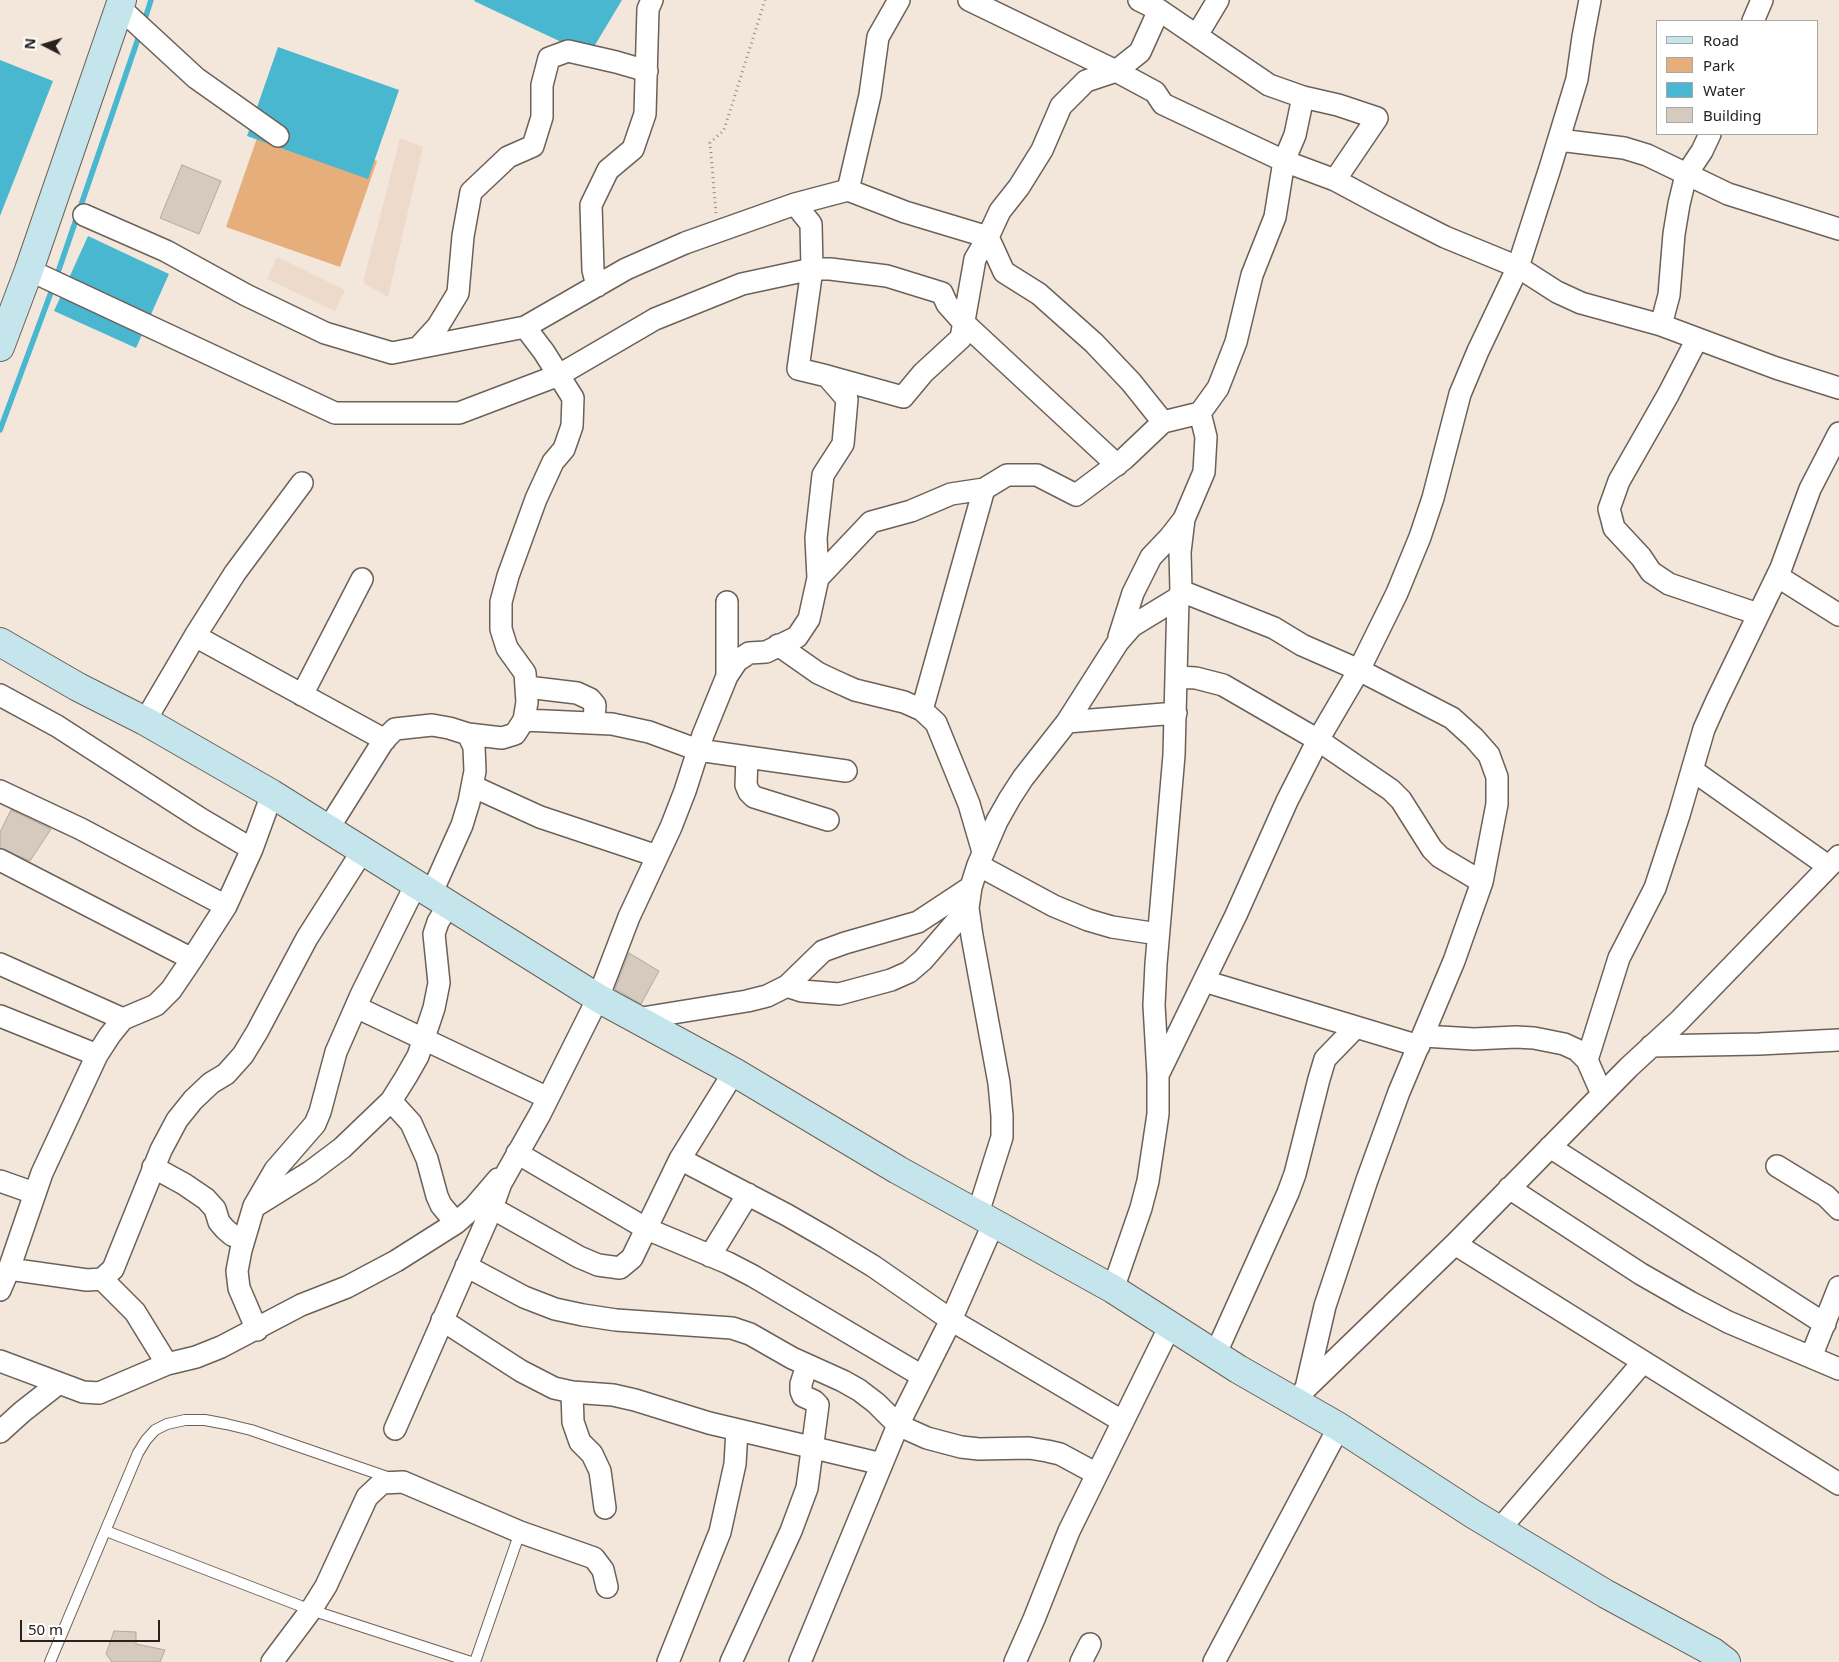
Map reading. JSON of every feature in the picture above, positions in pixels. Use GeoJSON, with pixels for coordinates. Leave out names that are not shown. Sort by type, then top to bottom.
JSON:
{"type":"FeatureCollection","features":[{"type":"Feature","properties":{"kind":"main road"},"geometry":{"type":"LineString","coordinates":[[0,347],[30,270],[121,4]]}},
{"type":"Feature","properties":{"kind":"main road"},"geometry":{"type":"LineString","coordinates":[[0,642],[78,687],[145,721],[272,794],[598,998],[734,1072],[898,1170],[1113,1289],[1215,1355],[1300,1394],[1339,1427],[1499,1530],[1606,1594],[1713,1652],[1726,1662]]}},
{"type":"Feature","properties":{"kind":"street"},"geometry":{"type":"LineString","coordinates":[[596,286],[593,270],[591,205],[608,170],[633,148],[645,114],[648,9],[652,0]]}},
{"type":"Feature","properties":{"kind":"street"},"geometry":{"type":"LineString","coordinates":[[848,190],[870,95],[878,37],[898,0]]}},
{"type":"Feature","properties":{"kind":"street"},"geometry":{"type":"LineString","coordinates":[[970,0],[1155,92],[1163,104],[1284,160],[1335,180],[1445,237],[1518,268],[1556,292],[1581,303],[1661,325],[1839,388]]}},
{"type":"Feature","properties":{"kind":"street"},"geometry":{"type":"LineString","coordinates":[[1139,0],[1159,10],[1269,85],[1303,97],[1338,105],[1377,118],[1335,180]]}},
{"type":"Feature","properties":{"kind":"street"},"geometry":{"type":"LineString","coordinates":[[1197,35],[1218,0]]}},
{"type":"Feature","properties":{"kind":"street"},"geometry":{"type":"LineString","coordinates":[[1158,1074],[1236,915],[1287,801],[1318,740],[1359,670],[1397,592],[1420,538],[1433,498],[1460,394],[1478,351],[1518,268],[1559,140],[1577,80],[1590,0]]}},
{"type":"Feature","properties":{"kind":"street"},"geometry":{"type":"LineString","coordinates":[[1753,20],[1762,0]]}},
{"type":"Feature","properties":{"kind":"street"},"geometry":{"type":"LineString","coordinates":[[121,4],[196,78],[278,136]]}},
{"type":"Feature","properties":{"kind":"street"},"geometry":{"type":"LineString","coordinates":[[795,204],[811,224],[812,269],[798,369],[902,397],[923,373],[961,338],[975,259],[1000,212],[1019,187],[1042,150],[1061,106],[1086,81],[1116,71],[1140,52],[1159,10]]}},
{"type":"Feature","properties":{"kind":"street"},"geometry":{"type":"LineString","coordinates":[[418,348],[438,326],[458,293],[463,236],[471,192],[508,158],[533,146],[542,117],[542,85],[549,58],[568,51],[647,71]]}},
{"type":"Feature","properties":{"kind":"street"},"geometry":{"type":"LineString","coordinates":[[818,578],[871,522],[911,511],[951,494],[984,489],[1007,475],[1037,476],[1076,495],[1117,464],[1163,422],[1200,413],[1218,388],[1236,342],[1252,275],[1275,217],[1284,160],[1296,135],[1303,97]]}},
{"type":"Feature","properties":{"kind":"street"},"geometry":{"type":"LineString","coordinates":[[1661,325],[1669,296],[1674,234],[1686,175],[1702,152],[1710,135]]}},
{"type":"Feature","properties":{"kind":"street"},"geometry":{"type":"LineString","coordinates":[[1559,140],[1624,148],[1647,155],[1686,175],[1744,200],[1839,229]]}},
{"type":"Feature","properties":{"kind":"street"},"geometry":{"type":"LineString","coordinates":[[84,215],[166,251],[246,295],[326,333],[392,353],[525,327],[596,286],[685,243],[795,204],[848,190],[905,212],[988,237],[1004,272],[1039,294],[1094,344],[1131,382],[1163,422]]}},
{"type":"Feature","properties":{"kind":"street"},"geometry":{"type":"LineString","coordinates":[[30,270],[335,413],[459,413],[559,375],[655,319],[742,284],[812,269],[830,269],[887,276],[942,293],[947,304],[964,323],[1117,464]]}},
{"type":"Feature","properties":{"kind":"street"},"geometry":{"type":"LineString","coordinates":[[328,829],[385,740],[395,730],[432,725],[468,734],[502,738],[515,734],[524,720],[527,702],[526,673],[507,648],[502,629],[501,602],[508,576],[536,499],[553,462],[564,449],[572,426],[573,398],[525,327]]}},
{"type":"Feature","properties":{"kind":"street"},"geometry":{"type":"LineString","coordinates":[[1697,339],[1668,395],[1619,481],[1610,509],[1612,520],[1614,528],[1652,572],[1669,584],[1758,614]]}},
{"type":"Feature","properties":{"kind":"street"},"geometry":{"type":"LineString","coordinates":[[396,1429],[492,1208],[501,1182],[548,1098],[598,998],[629,917],[685,792],[698,750],[728,676],[737,661],[749,653],[766,652],[797,637],[809,619],[818,578],[816,538],[823,474],[843,444],[846,399],[827,376]]}},
{"type":"Feature","properties":{"kind":"street"},"geometry":{"type":"LineString","coordinates":[[1118,642],[1133,593],[1151,557],[1170,538],[1184,519],[1204,472],[1206,437],[1200,413]]}},
{"type":"Feature","properties":{"kind":"street"},"geometry":{"type":"LineString","coordinates":[[1587,1060],[1619,958],[1656,888],[1704,729],[1777,576],[1810,489],[1839,433]]}},
{"type":"Feature","properties":{"kind":"street"},"geometry":{"type":"LineString","coordinates":[[145,721],[235,573],[302,483]]}},
{"type":"Feature","properties":{"kind":"street"},"geometry":{"type":"LineString","coordinates":[[922,710],[984,489]]}},
{"type":"Feature","properties":{"kind":"street"},"geometry":{"type":"LineString","coordinates":[[1113,1289],[1141,1208],[1148,1181],[1158,1114],[1154,1006],[1158,934],[1174,755],[1180,552],[1184,519]]}},
{"type":"Feature","properties":{"kind":"street"},"geometry":{"type":"LineString","coordinates":[[1777,576],[1839,615]]}},
{"type":"Feature","properties":{"kind":"street"},"geometry":{"type":"LineString","coordinates":[[302,694],[362,579]]}},
{"type":"Feature","properties":{"kind":"street"},"geometry":{"type":"LineString","coordinates":[[1180,594],[1274,628],[1302,645],[1359,670],[1452,718],[1489,755],[1497,778],[1497,804],[1482,882],[1454,961],[1396,1101],[1343,1250],[1300,1394]]}},
{"type":"Feature","properties":{"kind":"street"},"geometry":{"type":"LineString","coordinates":[[787,986],[802,991],[839,994],[891,980],[909,972],[923,960],[970,897],[981,859],[997,821],[1010,798],[1023,778],[1067,722],[1118,642],[1132,626],[1180,594]]}},
{"type":"Feature","properties":{"kind":"street"},"geometry":{"type":"LineString","coordinates":[[727,602],[728,676]]}},
{"type":"Feature","properties":{"kind":"street"},"geometry":{"type":"LineString","coordinates":[[195,636],[385,740]]}},
{"type":"Feature","properties":{"kind":"street"},"geometry":{"type":"LineString","coordinates":[[778,645],[818,673],[835,682],[855,690],[904,702],[922,710],[936,723],[969,804],[981,859],[1054,906],[1088,920],[1112,927],[1158,934]]}},
{"type":"Feature","properties":{"kind":"street"},"geometry":{"type":"LineString","coordinates":[[1177,677],[1196,678],[1224,685],[1318,740],[1391,790],[1401,800],[1432,849],[1440,857],[1482,882]]}},
{"type":"Feature","properties":{"kind":"street"},"geometry":{"type":"LineString","coordinates":[[527,687],[577,694],[590,699],[595,705],[594,723]]}},
{"type":"Feature","properties":{"kind":"street"},"geometry":{"type":"LineString","coordinates":[[0,695],[57,726],[201,819],[252,849]]}},
{"type":"Feature","properties":{"kind":"street"},"geometry":{"type":"LineString","coordinates":[[1067,722],[1176,713]]}},
{"type":"Feature","properties":{"kind":"street"},"geometry":{"type":"LineString","coordinates":[[524,720],[612,724],[649,732],[698,750],[846,771]]}},
{"type":"Feature","properties":{"kind":"street"},"geometry":{"type":"LineString","coordinates":[[256,1330],[239,1288],[238,1271],[244,1239],[254,1206],[274,1170],[316,1124],[336,1052],[356,1007],[432,893],[462,825],[472,786],[475,770],[474,747],[468,734]]}},
{"type":"Feature","properties":{"kind":"street"},"geometry":{"type":"LineString","coordinates":[[747,757],[746,785],[754,797],[828,820]]}},
{"type":"Feature","properties":{"kind":"street"},"geometry":{"type":"LineString","coordinates":[[1300,1394],[1455,1244],[1602,1094],[1679,1021],[1834,861],[1692,770]]}},
{"type":"Feature","properties":{"kind":"street"},"geometry":{"type":"LineString","coordinates":[[472,786],[540,817],[657,856]]}},
{"type":"Feature","properties":{"kind":"street"},"geometry":{"type":"LineString","coordinates":[[0,791],[81,829],[226,906]]}},
{"type":"Feature","properties":{"kind":"street"},"geometry":{"type":"LineString","coordinates":[[0,1290],[9,1269],[34,1193],[53,1147],[97,1055],[123,1019],[156,1005],[171,990],[192,959],[226,906],[252,849],[272,794]]}},
{"type":"Feature","properties":{"kind":"street"},"geometry":{"type":"LineString","coordinates":[[9,1269],[87,1280],[102,1279],[113,1269],[161,1150],[178,1120],[193,1100],[211,1083],[226,1074],[243,1055],[307,938],[363,850]]}},
{"type":"Feature","properties":{"kind":"street"},"geometry":{"type":"LineString","coordinates":[[0,860],[192,959]]}},
{"type":"Feature","properties":{"kind":"street"},"geometry":{"type":"LineString","coordinates":[[254,1206],[310,1172],[342,1148],[391,1101],[418,1056],[434,1008],[438,983],[434,934],[438,922],[432,893]]}},
{"type":"Feature","properties":{"kind":"street"},"geometry":{"type":"LineString","coordinates":[[636,1019],[767,996],[787,986],[823,951],[844,943],[918,922],[970,897]]}},
{"type":"Feature","properties":{"kind":"street"},"geometry":{"type":"LineString","coordinates":[[800,1662],[898,1426],[951,1320],[986,1218],[1002,1137],[1002,1116],[999,1083],[970,897]]}},
{"type":"Feature","properties":{"kind":"street"},"geometry":{"type":"LineString","coordinates":[[0,964],[123,1019]]}},
{"type":"Feature","properties":{"kind":"street"},"geometry":{"type":"LineString","coordinates":[[1204,981],[1356,1027],[1421,1041],[1516,1037],[1534,1038],[1564,1044],[1577,1050],[1587,1060],[1602,1094]]}},
{"type":"Feature","properties":{"kind":"street"},"geometry":{"type":"LineString","coordinates":[[356,1007],[548,1098]]}},
{"type":"Feature","properties":{"kind":"street"},"geometry":{"type":"LineString","coordinates":[[0,1016],[97,1055]]}},
{"type":"Feature","properties":{"kind":"street"},"geometry":{"type":"LineString","coordinates":[[1215,1355],[1288,1194],[1325,1060],[1356,1027]]}},
{"type":"Feature","properties":{"kind":"street"},"geometry":{"type":"LineString","coordinates":[[1651,1046],[1839,1040]]}},
{"type":"Feature","properties":{"kind":"street"},"geometry":{"type":"LineString","coordinates":[[492,1208],[579,1257],[598,1265],[620,1268],[632,1258],[680,1159],[734,1072]]}},
{"type":"Feature","properties":{"kind":"street"},"geometry":{"type":"LineString","coordinates":[[391,1101],[411,1123],[428,1158],[441,1205],[456,1223]]}},
{"type":"Feature","properties":{"kind":"street"},"geometry":{"type":"LineString","coordinates":[[1550,1147],[1825,1324]]}},
{"type":"Feature","properties":{"kind":"street"},"geometry":{"type":"LineString","coordinates":[[0,1361],[83,1392],[99,1393],[167,1364],[196,1357],[221,1348],[302,1305],[356,1283],[412,1252],[456,1223],[474,1207],[513,1158]]}},
{"type":"Feature","properties":{"kind":"street"},"geometry":{"type":"LineString","coordinates":[[513,1158],[647,1229],[753,1276],[922,1376]]}},
{"type":"Feature","properties":{"kind":"street"},"geometry":{"type":"LineString","coordinates":[[680,1159],[787,1214],[873,1266],[951,1320],[1122,1421]]}},
{"type":"Feature","properties":{"kind":"street"},"geometry":{"type":"LineString","coordinates":[[1777,1166],[1826,1196],[1839,1209]]}},
{"type":"Feature","properties":{"kind":"street"},"geometry":{"type":"LineString","coordinates":[[154,1167],[206,1199],[215,1209],[219,1222],[225,1229],[232,1235],[244,1239]]}},
{"type":"Feature","properties":{"kind":"street"},"geometry":{"type":"LineString","coordinates":[[0,1181],[34,1193]]}},
{"type":"Feature","properties":{"kind":"street"},"geometry":{"type":"LineString","coordinates":[[1509,1188],[1641,1274],[1690,1302],[1728,1322],[1839,1369]]}},
{"type":"Feature","properties":{"kind":"street"},"geometry":{"type":"LineString","coordinates":[[710,1256],[748,1194]]}},
{"type":"Feature","properties":{"kind":"street"},"geometry":{"type":"LineString","coordinates":[[1455,1244],[1839,1484]]}},
{"type":"Feature","properties":{"kind":"street"},"geometry":{"type":"LineString","coordinates":[[466,1266],[524,1297],[555,1309],[583,1316],[732,1328],[750,1334],[807,1365],[843,1380],[876,1403],[898,1426],[927,1438],[979,1449],[1029,1448],[1060,1454],[1097,1474]]}},
{"type":"Feature","properties":{"kind":"street"},"geometry":{"type":"LineString","coordinates":[[102,1279],[135,1312],[167,1364]]}},
{"type":"Feature","properties":{"kind":"street"},"geometry":{"type":"LineString","coordinates":[[1811,1356],[1839,1287]]}},
{"type":"Feature","properties":{"kind":"street"},"geometry":{"type":"LineString","coordinates":[[442,1320],[540,1382],[554,1388],[572,1392],[613,1395],[635,1400],[737,1430],[882,1464]]}},
{"type":"Feature","properties":{"kind":"street"},"geometry":{"type":"LineString","coordinates":[[1014,1662],[1070,1531],[1170,1326]]}},
{"type":"Feature","properties":{"kind":"street"},"geometry":{"type":"LineString","coordinates":[[1499,1530],[1643,1362]]}},
{"type":"Feature","properties":{"kind":"street"},"geometry":{"type":"LineString","coordinates":[[731,1662],[791,1532],[807,1488],[818,1405],[814,1400],[803,1396],[801,1391],[801,1384],[807,1365]]}},
{"type":"Feature","properties":{"kind":"street"},"geometry":{"type":"LineString","coordinates":[[1,1429],[59,1383]]}},
{"type":"Feature","properties":{"kind":"street"},"geometry":{"type":"LineString","coordinates":[[572,1392],[573,1422],[580,1442],[592,1454],[600,1471],[605,1508]]}},
{"type":"Feature","properties":{"kind":"street"},"geometry":{"type":"LineString","coordinates":[[1214,1662],[1339,1427]]}},
{"type":"Feature","properties":{"kind":"street"},"geometry":{"type":"LineString","coordinates":[[668,1662],[720,1532],[735,1464],[737,1430]]}},
{"type":"Feature","properties":{"kind":"street"},"geometry":{"type":"LineString","coordinates":[[272,1662],[311,1610],[326,1586],[367,1497],[382,1483],[403,1482],[520,1532],[594,1558],[603,1570],[606,1586]]}},
{"type":"Feature","properties":{"kind":"lane"},"geometry":{"type":"LineString","coordinates":[[50,1662],[138,1453],[155,1430],[185,1420],[205,1420],[251,1430],[403,1482]]}},
{"type":"Feature","properties":{"kind":"lane"},"geometry":{"type":"LineString","coordinates":[[106,1531],[311,1610],[471,1662]]}},
{"type":"Feature","properties":{"kind":"lane"},"geometry":{"type":"LineString","coordinates":[[475,1662],[520,1532]]}},
{"type":"Feature","properties":{"kind":"path"},"geometry":{"type":"LineString","coordinates":[[718,231],[710,143],[724,130],[765,0]]}},
{"type":"Feature","properties":{"kind":"shaded area"},"geometry":{"type":"Polygon","coordinates":[[[400,138],[423,147],[388,297],[363,283],[400,138]]]}},
{"type":"Feature","properties":{"kind":"shaded area"},"geometry":{"type":"Polygon","coordinates":[[[277,257],[345,290],[335,311],[267,279],[277,257]]]}},
{"type":"Feature","properties":{"kind":"green space"},"geometry":{"type":"Polygon","coordinates":[[[263,121],[377,161],[340,267],[226,227],[263,121]]]}},
{"type":"Feature","properties":{"kind":"water"},"geometry":{"type":"Polygon","coordinates":[[[475,0],[622,0],[589,55],[475,0]]]}},
{"type":"Feature","properties":{"kind":"water"},"geometry":{"type":"Polygon","coordinates":[[[278,47],[399,90],[368,179],[247,136],[278,47]]]}},
{"type":"Feature","properties":{"kind":"water"},"geometry":{"type":"Polygon","coordinates":[[[0,60],[53,81],[0,216],[0,60]]]}},
{"type":"Feature","properties":{"kind":"water"},"geometry":{"type":"Polygon","coordinates":[[[88,236],[169,274],[136,348],[54,311],[88,236]]]}},
{"type":"Feature","properties":{"kind":"building"},"geometry":{"type":"Polygon","coordinates":[[[182,165],[221,181],[199,234],[160,218],[182,165]]]}},
{"type":"Feature","properties":{"kind":"building"},"geometry":{"type":"Polygon","coordinates":[[[11,810],[51,829],[30,861],[0,848],[0,832],[11,810]]]}},
{"type":"Feature","properties":{"kind":"building"},"geometry":{"type":"Polygon","coordinates":[[[629,953],[659,971],[641,1004],[615,989],[629,953]]]}},
{"type":"Feature","properties":{"kind":"building"},"geometry":{"type":"Polygon","coordinates":[[[114,1631],[136,1632],[136,1644],[165,1650],[160,1662],[112,1662],[106,1654],[114,1631]]]}},
{"type":"Feature","properties":{"kind":"waterway"},"geometry":{"type":"LineString","coordinates":[[144,22],[151,0]]}},
{"type":"Feature","properties":{"kind":"waterway"},"geometry":{"type":"LineString","coordinates":[[56,278],[140,33]]}},
{"type":"Feature","properties":{"kind":"waterway"},"geometry":{"type":"LineString","coordinates":[[0,430],[53,287]]}}]}
